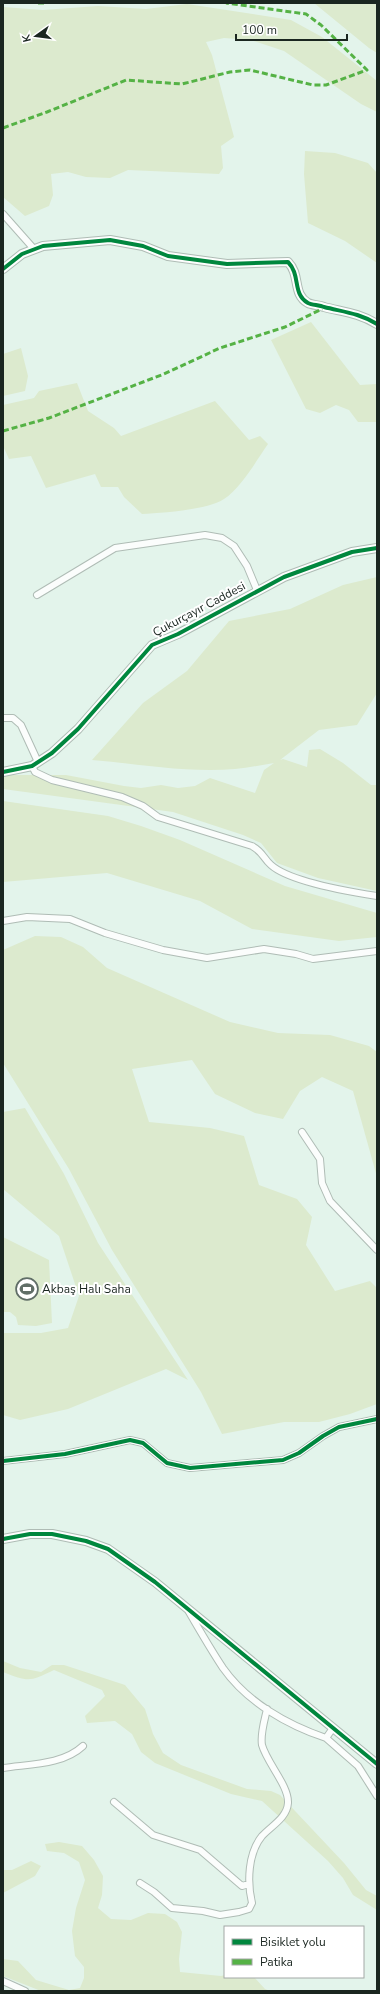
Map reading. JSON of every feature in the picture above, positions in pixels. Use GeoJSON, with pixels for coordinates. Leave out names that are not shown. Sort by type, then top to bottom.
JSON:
{"type":"FeatureCollection","features":[{"type":"Feature","properties":{"kind":"street"},"geometry":{"type":"LineString","coordinates":[[3,214],[34,249]]}},
{"type":"Feature","properties":{"kind":"street"},"geometry":{"type":"LineString","coordinates":[[3,269],[22,254],[43,246],[110,240],[143,246],[168,256],[219,263],[288,262],[294,268],[296,283],[300,295],[308,303],[363,315],[377,324]]}},
{"type":"Feature","properties":{"kind":"street"},"geometry":{"type":"LineString","coordinates":[[37,595],[115,548],[205,535],[222,538],[234,546],[247,566],[257,590]]}},
{"type":"Feature","properties":{"kind":"street","name":"Çukurçayır Caddesi"},"geometry":{"type":"LineString","coordinates":[[3,772],[35,764],[52,753],[78,729],[152,645],[178,634],[257,590],[284,577],[352,552],[377,548]]}},
{"type":"Feature","properties":{"kind":"street"},"geometry":{"type":"LineString","coordinates":[[3,718],[13,718],[21,725],[35,764],[35,772],[52,780],[122,797],[143,806],[158,817],[252,846],[262,852],[271,865],[286,874],[340,890],[377,896]]}},
{"type":"Feature","properties":{"kind":"street"},"geometry":{"type":"LineString","coordinates":[[3,921],[27,916],[70,919],[105,933],[163,950],[207,958],[264,949],[296,954],[313,959],[377,951]]}},
{"type":"Feature","properties":{"kind":"street"},"geometry":{"type":"LineString","coordinates":[[302,1132],[320,1159],[322,1183],[330,1201],[377,1250]]}},
{"type":"Feature","properties":{"kind":"street"},"geometry":{"type":"LineString","coordinates":[[3,1461],[65,1454],[130,1440],[143,1442],[166,1463],[190,1468],[282,1460],[299,1453],[339,1427],[377,1419]]}},
{"type":"Feature","properties":{"kind":"street"},"geometry":{"type":"LineString","coordinates":[[3,1539],[30,1534],[52,1534],[86,1540],[108,1549],[129,1563],[188,1609],[377,1764]]}},
{"type":"Feature","properties":{"kind":"street"},"geometry":{"type":"LineString","coordinates":[[188,1609],[223,1669],[239,1686],[267,1709],[302,1729],[326,1738],[358,1766],[377,1796]]}},
{"type":"Feature","properties":{"kind":"street"},"geometry":{"type":"LineString","coordinates":[[140,1883],[154,1892],[172,1908],[203,1911],[220,1915],[248,1909],[252,1903],[249,1884],[255,1848],[262,1836],[286,1812],[288,1802],[284,1789],[265,1755],[262,1742],[267,1709]]}},
{"type":"Feature","properties":{"kind":"street"},"geometry":{"type":"LineString","coordinates":[[326,1738],[333,1728]]}},
{"type":"Feature","properties":{"kind":"street"},"geometry":{"type":"LineString","coordinates":[[3,1768],[64,1758],[75,1754],[83,1746]]}},
{"type":"Feature","properties":{"kind":"street"},"geometry":{"type":"LineString","coordinates":[[114,1802],[153,1835],[200,1850],[242,1886],[249,1884]]}},
{"type":"Feature","properties":{"kind":"street"},"geometry":{"type":"LineString","coordinates":[[3,1981],[25,1991]]}},
{"type":"Feature","properties":{"kind":"green space"},"geometry":{"type":"Polygon","coordinates":[[[314,3],[377,3],[377,53],[369,48],[314,3]]]}},
{"type":"Feature","properties":{"kind":"green space"},"geometry":{"type":"Polygon","coordinates":[[[187,4],[291,20],[322,37],[377,81],[377,112],[361,104],[284,51],[251,40],[224,38],[206,42],[212,55],[234,137],[221,146],[223,168],[219,174],[128,170],[110,178],[86,177],[68,172],[51,174],[53,195],[49,206],[25,216],[3,197],[3,7],[43,10],[98,6],[146,9],[187,4]]]}},
{"type":"Feature","properties":{"kind":"green space"},"geometry":{"type":"Polygon","coordinates":[[[305,151],[335,153],[368,163],[377,173],[377,263],[345,241],[308,223],[304,174],[305,151]]]}},
{"type":"Feature","properties":{"kind":"green space"},"geometry":{"type":"Polygon","coordinates":[[[311,322],[360,385],[377,384],[377,422],[358,422],[349,410],[336,405],[320,413],[306,409],[271,340],[311,322]]]}},
{"type":"Feature","properties":{"kind":"green space"},"geometry":{"type":"Polygon","coordinates":[[[21,348],[28,376],[25,391],[3,396],[3,354],[21,348]]]}},
{"type":"Feature","properties":{"kind":"green space"},"geometry":{"type":"Polygon","coordinates":[[[77,383],[88,411],[114,428],[121,436],[215,401],[249,440],[260,436],[268,444],[248,474],[236,488],[224,499],[207,506],[172,512],[142,514],[124,497],[118,487],[101,487],[95,474],[46,488],[31,456],[9,459],[3,446],[3,405],[34,398],[39,391],[77,383]]]}},
{"type":"Feature","properties":{"kind":"green space"},"geometry":{"type":"Polygon","coordinates":[[[377,577],[377,693],[357,725],[319,730],[280,760],[283,759],[307,767],[309,750],[320,749],[343,763],[371,785],[377,785],[377,891],[318,878],[277,863],[261,843],[243,835],[173,812],[3,789],[3,776],[66,775],[141,788],[161,785],[178,788],[195,786],[210,778],[255,793],[264,770],[274,763],[235,769],[199,770],[164,768],[92,760],[143,703],[187,671],[229,621],[290,609],[343,585],[377,577]]]}},
{"type":"Feature","properties":{"kind":"green space"},"geometry":{"type":"Polygon","coordinates":[[[3,801],[108,816],[180,840],[285,886],[377,913],[377,937],[339,941],[252,929],[200,901],[107,873],[3,882],[3,801]]]}},
{"type":"Feature","properties":{"kind":"green space"},"geometry":{"type":"Polygon","coordinates":[[[35,936],[61,937],[83,947],[107,968],[230,1022],[278,1033],[330,1035],[369,1046],[377,1052],[377,1177],[353,1091],[322,1077],[300,1091],[283,1119],[255,1113],[215,1094],[192,1060],[132,1069],[149,1122],[210,1128],[244,1136],[259,1185],[297,1199],[312,1217],[306,1245],[335,1291],[370,1281],[377,1288],[377,1404],[350,1414],[319,1422],[284,1422],[222,1434],[201,1392],[112,1250],[69,1169],[3,1063],[3,950],[35,936]]]}},
{"type":"Feature","properties":{"kind":"green space"},"geometry":{"type":"Polygon","coordinates":[[[25,1108],[64,1174],[98,1243],[188,1380],[166,1369],[68,1409],[20,1420],[3,1415],[3,1333],[41,1333],[68,1328],[79,1296],[59,1236],[3,1189],[3,1112],[25,1108]]]}},
{"type":"Feature","properties":{"kind":"green space","name":"Akbaş Halı Saha"},"geometry":{"type":"Polygon","coordinates":[[[3,1237],[49,1260],[52,1323],[36,1326],[18,1325],[16,1317],[10,1312],[3,1312],[3,1237]]]}},
{"type":"Feature","properties":{"kind":"green space"},"geometry":{"type":"Polygon","coordinates":[[[3,1661],[20,1668],[41,1672],[52,1665],[64,1665],[125,1685],[145,1709],[153,1734],[163,1753],[181,1765],[247,1789],[271,1791],[280,1795],[344,1863],[366,1890],[377,1896],[377,1910],[353,1895],[343,1878],[328,1861],[262,1801],[231,1794],[155,1763],[141,1752],[132,1734],[115,1721],[87,1723],[85,1716],[105,1696],[102,1690],[54,1670],[34,1679],[18,1678],[3,1672],[3,1661]]]}},
{"type":"Feature","properties":{"kind":"green space"},"geometry":{"type":"Polygon","coordinates":[[[59,1842],[82,1846],[94,1860],[103,1876],[102,1895],[98,1908],[111,1919],[131,1920],[148,1913],[165,1914],[177,1922],[182,1932],[179,1959],[180,1972],[224,1975],[224,1978],[255,1978],[265,1989],[270,1991],[41,1991],[3,1976],[3,1959],[18,1961],[36,1980],[69,1990],[80,1988],[84,1978],[84,1967],[75,1956],[72,1931],[76,1908],[85,1880],[79,1862],[64,1853],[47,1851],[45,1844],[59,1842]]]}},
{"type":"Feature","properties":{"kind":"green space"},"geometry":{"type":"Polygon","coordinates":[[[31,1861],[41,1866],[35,1876],[3,1893],[3,1870],[12,1870],[31,1861]]]}},
{"type":"Feature","properties":{"kind":"marked path"},"geometry":{"type":"LineString","coordinates":[[38,3],[47,3]]}},
{"type":"Feature","properties":{"kind":"marked path"},"geometry":{"type":"LineString","coordinates":[[3,128],[126,80],[182,84],[230,72],[250,70],[313,85],[326,85],[367,70],[321,25],[306,14],[226,3]]}},
{"type":"Feature","properties":{"kind":"marked path"},"geometry":{"type":"LineString","coordinates":[[3,431],[49,418],[164,374],[220,348],[285,327],[326,307]]}},
{"type":"Feature","properties":{"kind":"cycle path"},"geometry":{"type":"LineString","coordinates":[[3,269],[22,254],[43,246],[110,240],[143,246],[168,256],[227,264],[288,262],[292,267],[300,295],[308,303],[358,315],[377,324]]}},
{"type":"Feature","properties":{"kind":"cycle path"},"geometry":{"type":"LineString","coordinates":[[3,772],[32,766],[52,753],[78,729],[152,645],[178,634],[284,577],[352,552],[377,548]]}},
{"type":"Feature","properties":{"kind":"cycle path"},"geometry":{"type":"LineString","coordinates":[[3,1461],[65,1454],[130,1440],[143,1443],[167,1463],[190,1468],[283,1460],[299,1453],[339,1427],[377,1419]]}},
{"type":"Feature","properties":{"kind":"cycle path"},"geometry":{"type":"LineString","coordinates":[[3,1539],[30,1534],[52,1534],[86,1541],[108,1549],[155,1582],[377,1764]]}},
{"type":"Feature","properties":{"kind":"place","name":"Akbaş Halı Saha"},"geometry":{"type":"Point","coordinates":[27,1289]}}]}
